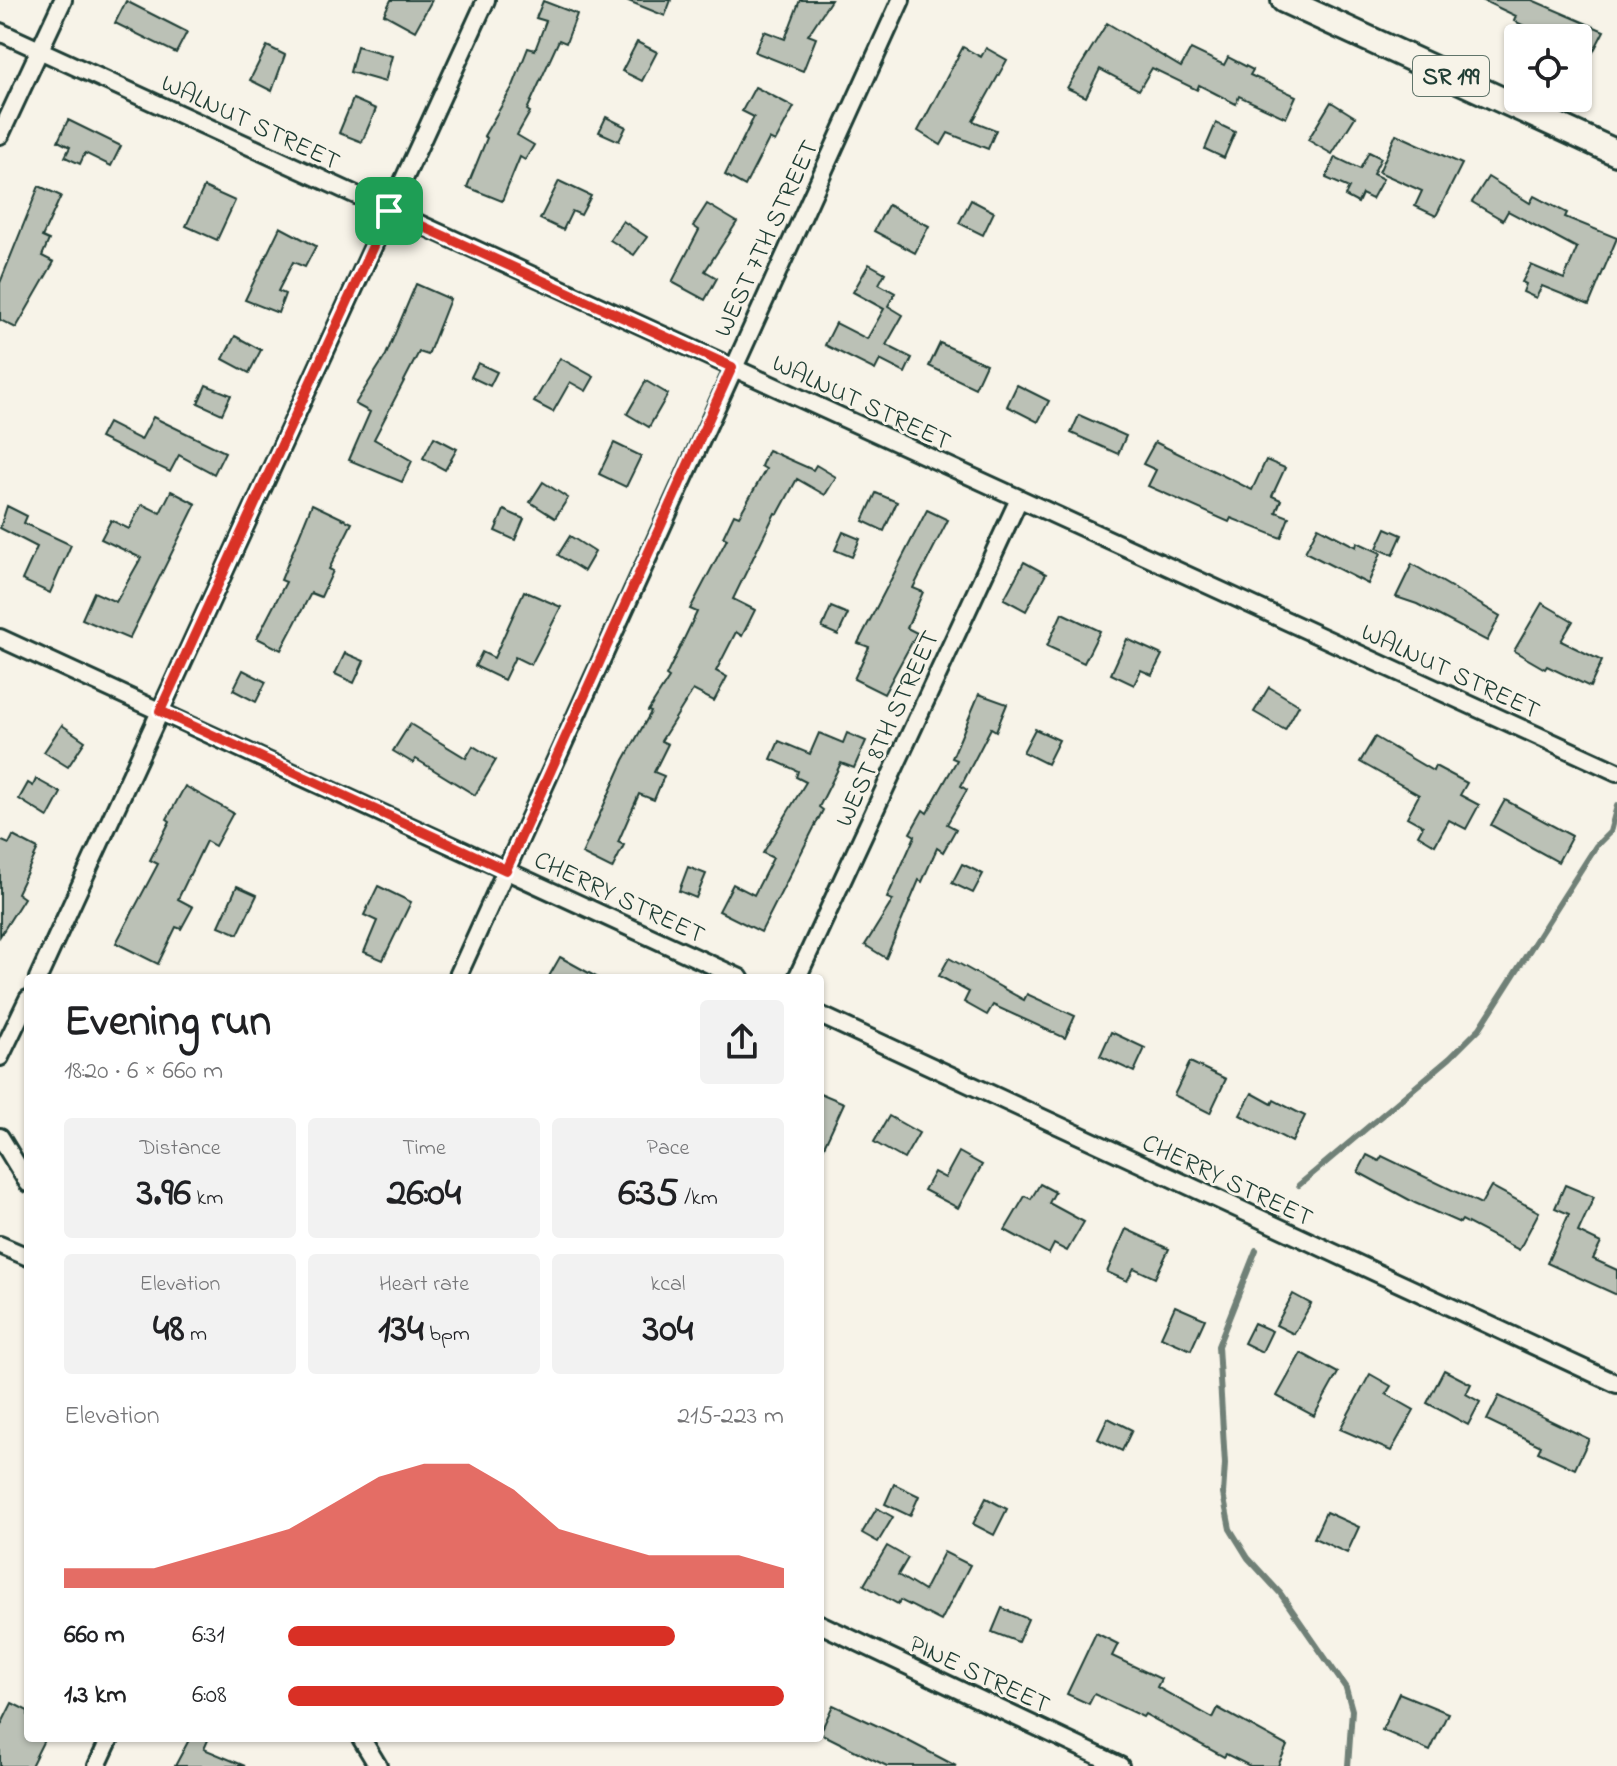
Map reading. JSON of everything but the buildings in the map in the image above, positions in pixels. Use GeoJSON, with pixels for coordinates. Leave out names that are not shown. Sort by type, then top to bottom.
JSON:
{"type":"FeatureCollection","features":[{"type":"Feature","properties":{"kind":"main road","name":"SR 199"},"geometry":{"type":"LineString","coordinates":[[1284,0],[1617,153]]}},
{"type":"Feature","properties":{"kind":"street"},"geometry":{"type":"LineString","coordinates":[[0,135],[63,0]]}},
{"type":"Feature","properties":{"kind":"street"},"geometry":{"type":"LineString","coordinates":[[40,974],[486,0]]}},
{"type":"Feature","properties":{"kind":"street","name":"WEST 7TH STREET"},"geometry":{"type":"LineString","coordinates":[[459,974],[901,0]]}},
{"type":"Feature","properties":{"kind":"street","name":"WALNUT STREET"},"geometry":{"type":"LineString","coordinates":[[0,32],[1617,772]]}},
{"type":"Feature","properties":{"kind":"street","name":"WEST 8TH STREET"},"geometry":{"type":"LineString","coordinates":[[799,974],[1019,499]]}},
{"type":"Feature","properties":{"kind":"street","name":"CHERRY STREET"},"geometry":{"type":"LineString","coordinates":[[0,638],[731,974]]}},
{"type":"Feature","properties":{"kind":"street"},"geometry":{"type":"LineString","coordinates":[[0,1057],[24,1007]]}},
{"type":"Feature","properties":{"kind":"street","name":"CHERRY STREET"},"geometry":{"type":"LineString","coordinates":[[824,1017],[1617,1384]]}},
{"type":"Feature","properties":{"kind":"street"},"geometry":{"type":"LineString","coordinates":[[0,1137],[24,1176]]}},
{"type":"Feature","properties":{"kind":"street"},"geometry":{"type":"LineString","coordinates":[[0,1245],[24,1255]]}},
{"type":"Feature","properties":{"kind":"street","name":"PINE STREET"},"geometry":{"type":"LineString","coordinates":[[824,1626],[1120,1766]]}},
{"type":"Feature","properties":{"kind":"street"},"geometry":{"type":"LineString","coordinates":[[97,1766],[108,1742]]}},
{"type":"Feature","properties":{"kind":"street"},"geometry":{"type":"LineString","coordinates":[[363,1742],[378,1766]]}},
{"type":"Feature","properties":{"kind":"waterway"},"geometry":{"type":"LineString","coordinates":[[1299,1185],[1450,1058],[1480,1028],[1596,846],[1610,832],[1617,806]]}},
{"type":"Feature","properties":{"kind":"waterway"},"geometry":{"type":"LineString","coordinates":[[1256,1250],[1218,1346],[1225,1464],[1223,1494],[1230,1529],[1248,1558],[1280,1593],[1346,1688],[1352,1710],[1348,1766]]}},
{"type":"Feature","properties":{"kind":"route"},"geometry":{"type":"LineString","coordinates":[[389,211],[732,367],[506,870],[160,711],[389,211]]}}]}
